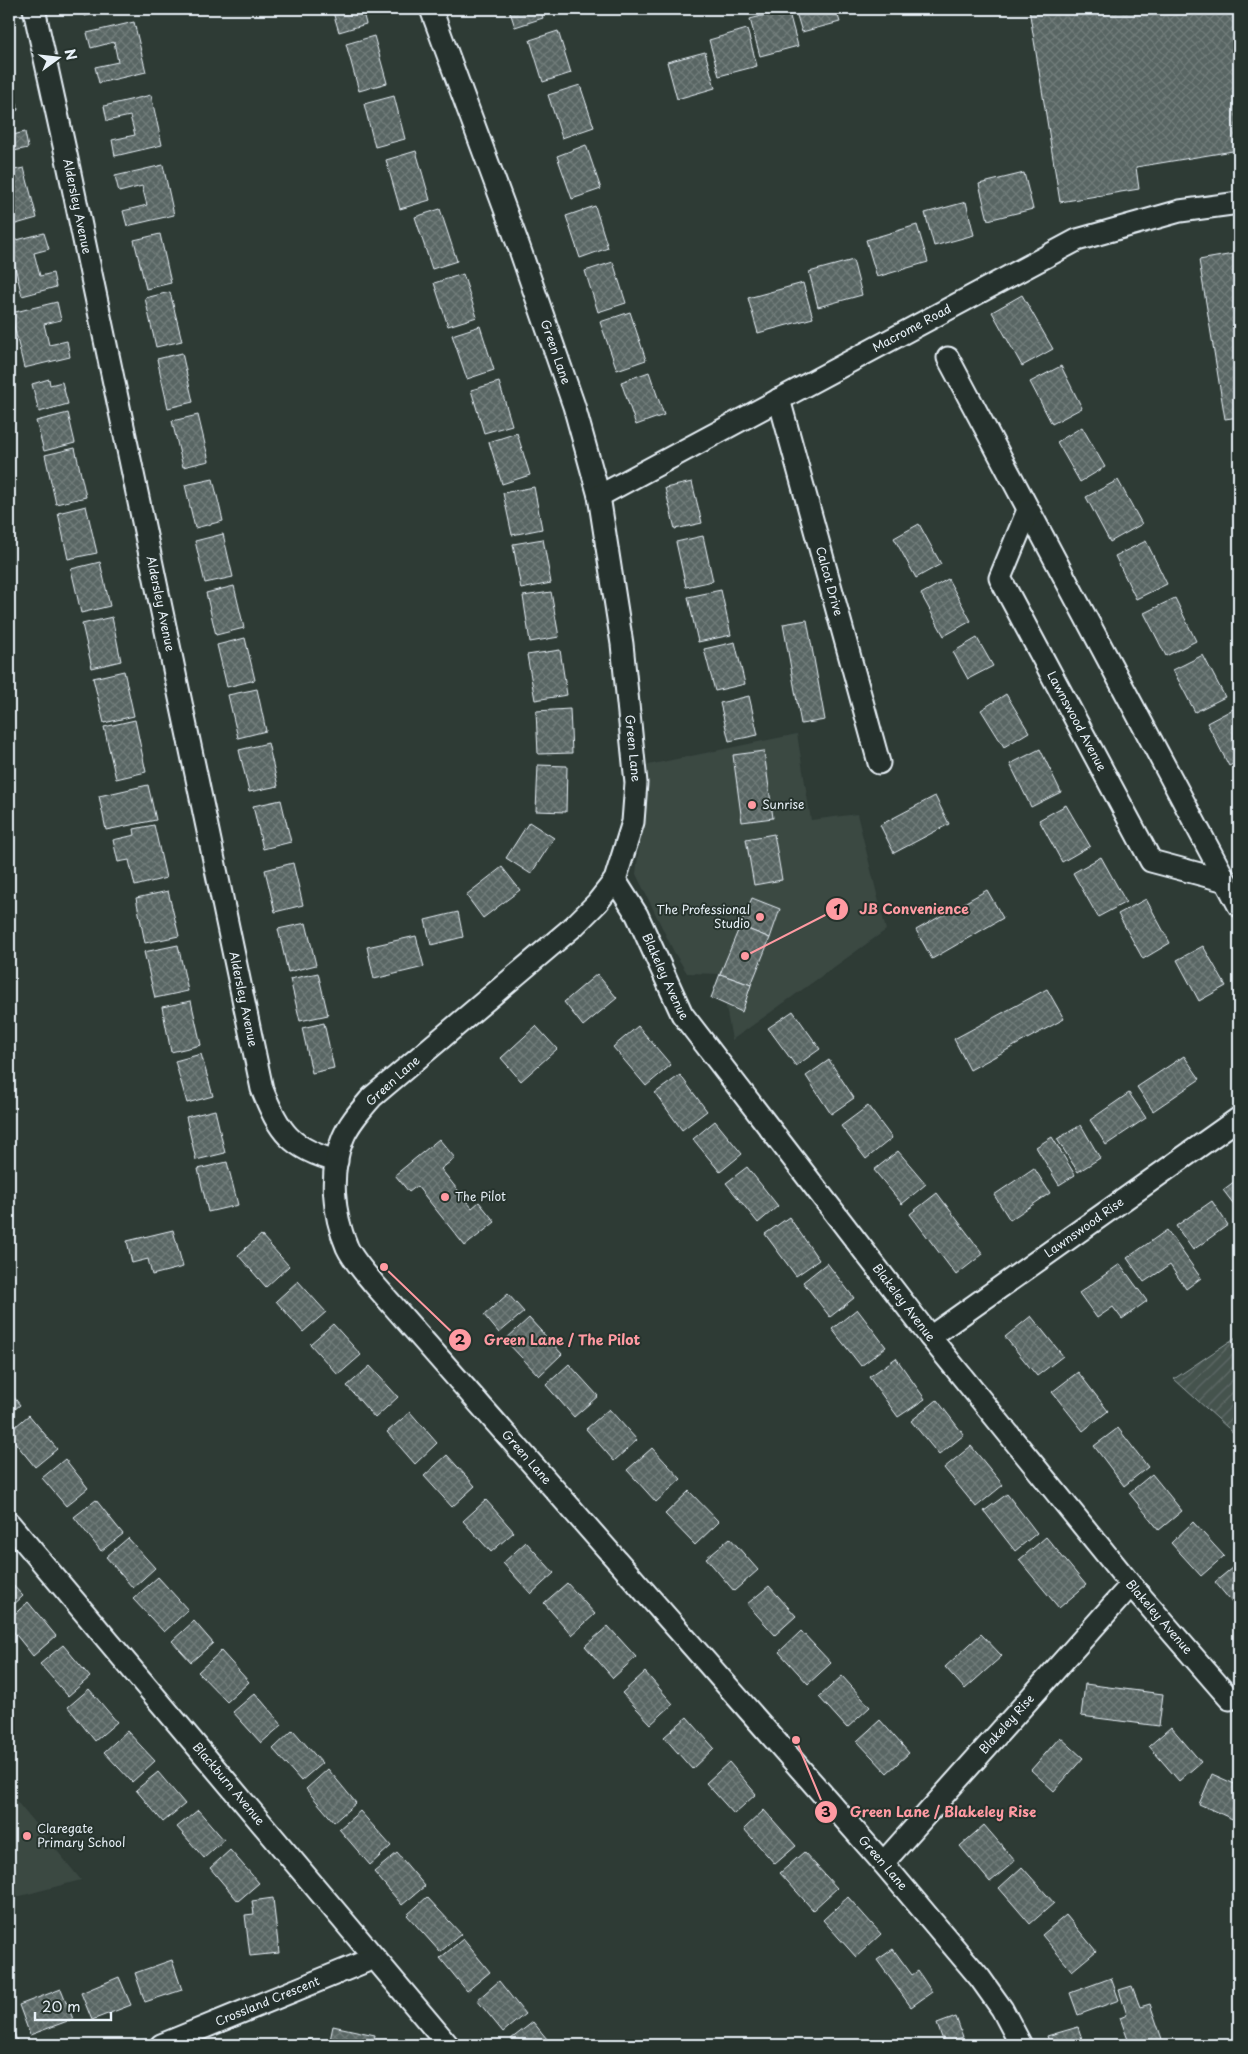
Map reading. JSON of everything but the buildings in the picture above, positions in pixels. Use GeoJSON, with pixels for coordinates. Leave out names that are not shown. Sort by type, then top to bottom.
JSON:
{"type":"FeatureCollection","features":[{"type":"Feature","properties":{"kind":"street","name":"Aldersley Avenue"},"geometry":{"type":"LineString","coordinates":[[34,9],[262,1089],[273,1117],[284,1133],[300,1146],[320,1157],[337,1162]]}},
{"type":"Feature","properties":{"kind":"street","name":"Green Lane"},"geometry":{"type":"LineString","coordinates":[[431,9],[519,247],[564,378],[599,496],[622,644],[636,783],[633,822],[615,880],[597,903],[574,926],[372,1097],[357,1115],[343,1138],[337,1162],[334,1187],[338,1216],[347,1248],[374,1284],[883,1863],[980,1978],[1002,2009],[1021,2045]]}},
{"type":"Feature","properties":{"kind":"street","name":"Macrome Road"},"geometry":{"type":"LineString","coordinates":[[599,496],[779,399],[926,323],[1077,240],[1180,212],[1239,203]]}},
{"type":"Feature","properties":{"kind":"street"},"geometry":{"type":"LineString","coordinates":[[948,358],[1239,906]]}},
{"type":"Feature","properties":{"kind":"street","name":"Calcot Drive"},"geometry":{"type":"LineString","coordinates":[[779,399],[879,763]]}},
{"type":"Feature","properties":{"kind":"street","name":"Lawnswood Avenue"},"geometry":{"type":"LineString","coordinates":[[1028,510],[1000,578],[1114,792],[1151,860],[1226,881]]}},
{"type":"Feature","properties":{"kind":"street","name":"Blakeley Avenue"},"geometry":{"type":"LineString","coordinates":[[615,880],[637,914],[682,1014],[930,1337],[1131,1585],[1230,1699]]}},
{"type":"Feature","properties":{"kind":"street","name":"Lawnswood Rise"},"geometry":{"type":"LineString","coordinates":[[930,1337],[1239,1118]]}},
{"type":"Feature","properties":{"kind":"street","name":"Blackburn Avenue"},"geometry":{"type":"LineString","coordinates":[[9,1523],[448,2045]]}},
{"type":"Feature","properties":{"kind":"street","name":"Blakeley Rise"},"geometry":{"type":"LineString","coordinates":[[883,1863],[1131,1585]]}},
{"type":"Feature","properties":{"kind":"street","name":"Crossland Crescent"},"geometry":{"type":"LineString","coordinates":[[162,2045],[374,1958]]}},
{"type":"Feature","properties":{"kind":"shaded area"},"geometry":{"type":"Polygon","coordinates":[[[797,734],[811,820],[857,814],[886,930],[732,1040],[720,974],[687,973],[674,952],[636,874],[648,765],[797,734]]]}},
{"type":"Feature","properties":{"kind":"shaded area"},"geometry":{"type":"Polygon","coordinates":[[[1239,1335],[1239,1438],[1174,1379],[1239,1335]]]}},
{"type":"Feature","properties":{"kind":"shaded area","name":"Claregate Primary School"},"geometry":{"type":"Polygon","coordinates":[[[9,1792],[81,1880],[9,1899],[9,1792]]]}},
{"type":"Feature","properties":{"kind":"place","name":"Sunrise"},"geometry":{"type":"Point","coordinates":[752,805]}},
{"type":"Feature","properties":{"kind":"place","name":"The Professional Studio"},"geometry":{"type":"Point","coordinates":[760,917]}},
{"type":"Feature","properties":{"kind":"place","name":"JB Convenience"},"geometry":{"type":"Point","coordinates":[745,956]}},
{"type":"Feature","properties":{"kind":"place","name":"The Pilot"},"geometry":{"type":"Point","coordinates":[445,1197]}},
{"type":"Feature","properties":{"kind":"place","name":"Green Lane / The Pilot"},"geometry":{"type":"Point","coordinates":[384,1267]}},
{"type":"Feature","properties":{"kind":"place","name":"Green Lane / Blakeley Rise"},"geometry":{"type":"Point","coordinates":[796,1740]}},
{"type":"Feature","properties":{"kind":"place","name":"Claregate Primary School"},"geometry":{"type":"Point","coordinates":[27,1836]}}]}
